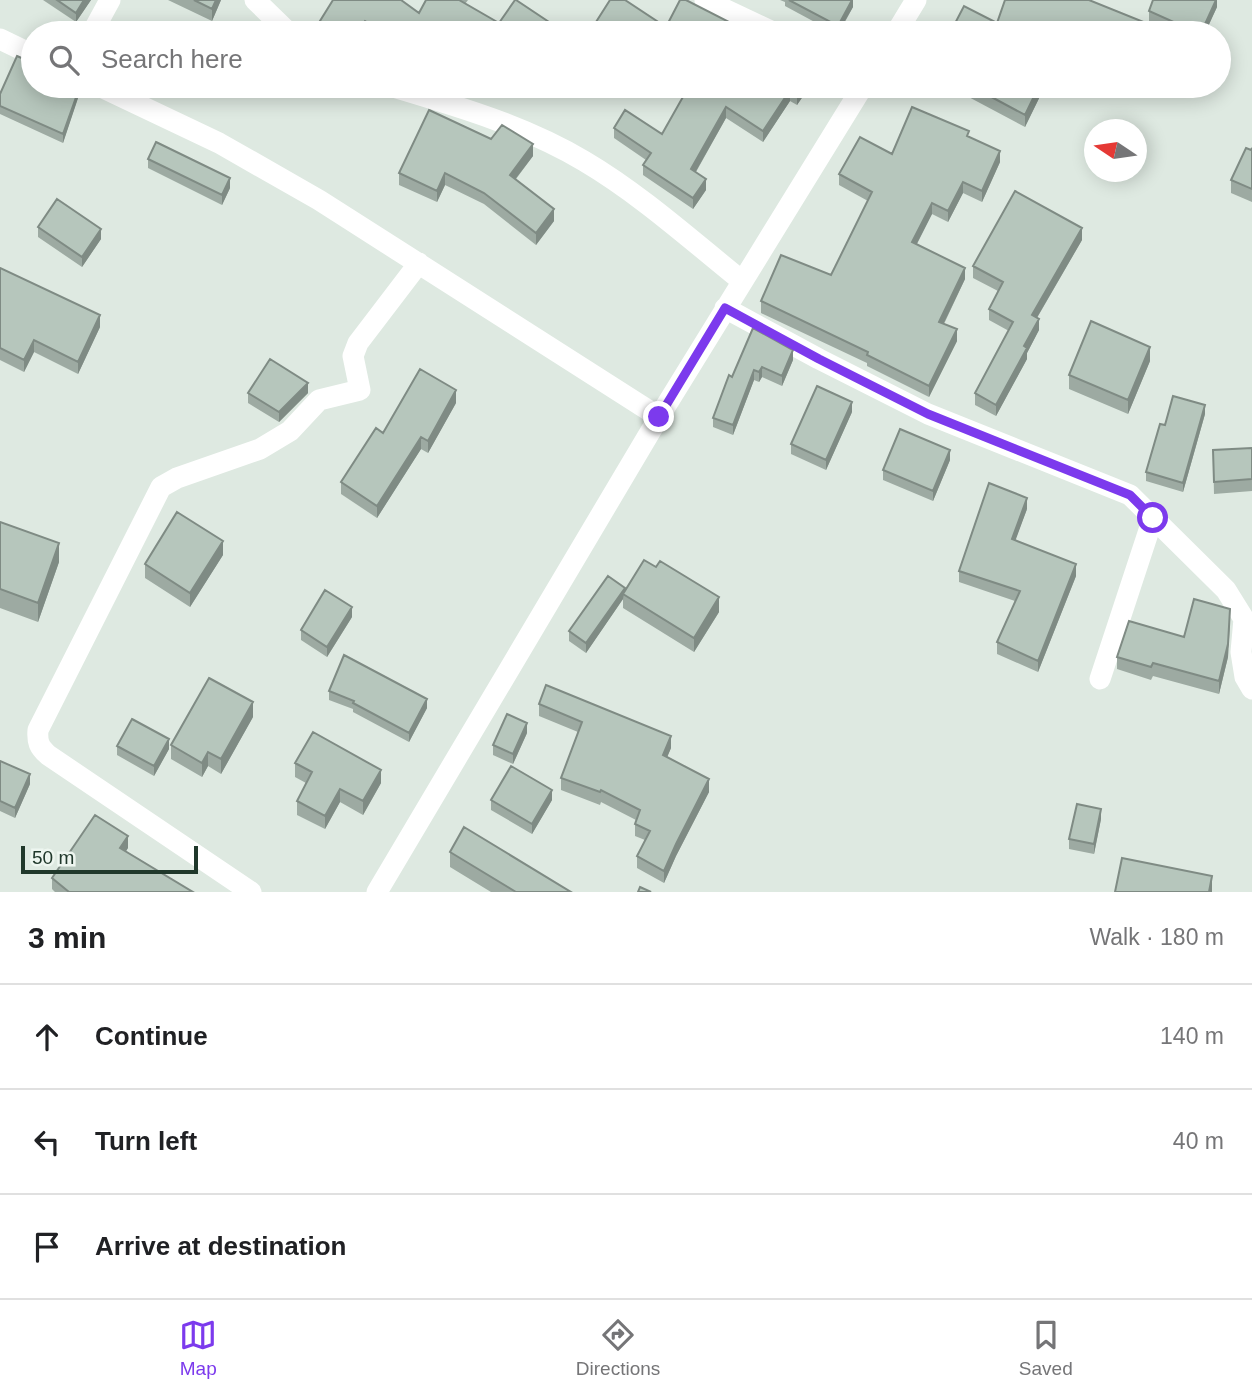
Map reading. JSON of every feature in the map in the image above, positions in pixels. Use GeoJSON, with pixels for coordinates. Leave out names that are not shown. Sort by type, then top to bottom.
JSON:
{"type":"FeatureCollection","features":[{"type":"Feature","properties":{"kind":"street"},"geometry":{"type":"LineString","coordinates":[[99,21],[110,0]]}},
{"type":"Feature","properties":{"kind":"street"},"geometry":{"type":"LineString","coordinates":[[255,0],[277,21]]}},
{"type":"Feature","properties":{"kind":"street"},"geometry":{"type":"LineString","coordinates":[[705,0],[750,21]]}},
{"type":"Feature","properties":{"kind":"street"},"geometry":{"type":"LineString","coordinates":[[903,21],[916,0]]}},
{"type":"Feature","properties":{"kind":"street"},"geometry":{"type":"LineString","coordinates":[[0,39],[21,49]]}},
{"type":"Feature","properties":{"kind":"street"},"geometry":{"type":"LineString","coordinates":[[124,98],[219,143],[319,200],[659,417]]}},
{"type":"Feature","properties":{"kind":"street"},"geometry":{"type":"LineString","coordinates":[[430,98],[521,128],[585,161],[636,197],[742,281]]}},
{"type":"Feature","properties":{"kind":"street"},"geometry":{"type":"LineString","coordinates":[[377,892],[659,417],[856,98]]}},
{"type":"Feature","properties":{"kind":"street"},"geometry":{"type":"LineString","coordinates":[[251,892],[48,755],[37,740],[38,730],[161,487],[177,478],[260,449],[290,431],[319,400],[360,390],[353,356],[358,343],[419,263]]}},
{"type":"Feature","properties":{"kind":"street"},"geometry":{"type":"LineString","coordinates":[[725,308],[928,414],[1130,495],[1226,590],[1244,619],[1241,652],[1245,677],[1252,689]]}},
{"type":"Feature","properties":{"kind":"street"},"geometry":{"type":"LineString","coordinates":[[1100,679],[1153,518]]}},
{"type":"Feature","properties":{"kind":"building"},"geometry":{"type":"Polygon","coordinates":[[[57,0],[84,0],[76,13],[57,0]]]}},
{"type":"Feature","properties":{"kind":"building"},"geometry":{"type":"Polygon","coordinates":[[[194,0],[216,0],[212,9],[194,0]]]}},
{"type":"Feature","properties":{"kind":"building"},"geometry":{"type":"Polygon","coordinates":[[[333,0],[401,0],[419,13],[426,0],[459,0],[496,21],[365,21],[320,21],[333,0]]]}},
{"type":"Feature","properties":{"kind":"building"},"geometry":{"type":"Polygon","coordinates":[[[516,0],[548,21],[500,21],[516,0]]]}},
{"type":"Feature","properties":{"kind":"building"},"geometry":{"type":"Polygon","coordinates":[[[610,0],[625,0],[657,21],[597,21],[610,0]]]}},
{"type":"Feature","properties":{"kind":"building"},"geometry":{"type":"Polygon","coordinates":[[[680,0],[686,0],[727,21],[669,21],[680,0]]]}},
{"type":"Feature","properties":{"kind":"building"},"geometry":{"type":"Polygon","coordinates":[[[789,0],[852,0],[841,21],[829,21],[789,0]]]}},
{"type":"Feature","properties":{"kind":"building"},"geometry":{"type":"Polygon","coordinates":[[[1005,0],[1089,0],[1141,21],[998,21],[1005,0]]]}},
{"type":"Feature","properties":{"kind":"building"},"geometry":{"type":"Polygon","coordinates":[[[1153,0],[1216,0],[1206,21],[1171,21],[1149,11],[1153,0]]]}},
{"type":"Feature","properties":{"kind":"building"},"geometry":{"type":"Polygon","coordinates":[[[964,6],[993,21],[956,21],[964,6]]]}},
{"type":"Feature","properties":{"kind":"building"},"geometry":{"type":"Polygon","coordinates":[[[17,56],[21,58],[21,98],[76,98],[63,134],[0,106],[0,94],[17,56]]]}},
{"type":"Feature","properties":{"kind":"building"},"geometry":{"type":"Polygon","coordinates":[[[682,98],[785,98],[763,131],[726,107],[691,169],[706,179],[693,198],[643,165],[651,153],[614,128],[625,110],[662,134],[682,98]]]}},
{"type":"Feature","properties":{"kind":"building"},"geometry":{"type":"Polygon","coordinates":[[[993,98],[1033,98],[1025,115],[993,98]]]}},
{"type":"Feature","properties":{"kind":"building"},"geometry":{"type":"Polygon","coordinates":[[[912,107],[969,131],[967,136],[1000,151],[982,191],[963,182],[948,211],[932,203],[912,242],[965,268],[939,322],[957,329],[929,386],[867,355],[868,352],[761,301],[781,255],[831,275],[872,192],[839,174],[860,137],[892,154],[912,107]]]}},
{"type":"Feature","properties":{"kind":"building"},"geometry":{"type":"Polygon","coordinates":[[[429,110],[491,139],[502,125],[533,144],[510,175],[554,209],[536,233],[484,193],[445,173],[437,191],[399,173],[429,110]]]}},
{"type":"Feature","properties":{"kind":"building"},"geometry":{"type":"Polygon","coordinates":[[[156,142],[230,178],[222,195],[148,159],[156,142]]]}},
{"type":"Feature","properties":{"kind":"building"},"geometry":{"type":"Polygon","coordinates":[[[1246,148],[1252,148],[1252,189],[1231,180],[1246,148]]]}},
{"type":"Feature","properties":{"kind":"building"},"geometry":{"type":"Polygon","coordinates":[[[1015,191],[1082,228],[1032,315],[1039,319],[1024,346],[1027,348],[996,405],[975,393],[1013,322],[989,309],[1003,282],[973,266],[1015,191]]]}},
{"type":"Feature","properties":{"kind":"building"},"geometry":{"type":"Polygon","coordinates":[[[57,199],[101,229],[82,257],[38,227],[57,199]]]}},
{"type":"Feature","properties":{"kind":"building"},"geometry":{"type":"Polygon","coordinates":[[[0,268],[100,315],[78,362],[34,340],[24,360],[0,348],[0,268]]]}},
{"type":"Feature","properties":{"kind":"building"},"geometry":{"type":"Polygon","coordinates":[[[1091,321],[1150,347],[1128,400],[1069,375],[1091,321]]]}},
{"type":"Feature","properties":{"kind":"building"},"geometry":{"type":"Polygon","coordinates":[[[753,328],[793,350],[782,376],[762,367],[759,372],[754,370],[733,425],[713,418],[729,375],[732,377],[753,328]]]}},
{"type":"Feature","properties":{"kind":"building"},"geometry":{"type":"Polygon","coordinates":[[[270,359],[308,383],[279,412],[248,393],[270,359]]]}},
{"type":"Feature","properties":{"kind":"building"},"geometry":{"type":"Polygon","coordinates":[[[420,369],[456,390],[428,441],[421,437],[377,506],[341,482],[376,428],[383,433],[420,369]]]}},
{"type":"Feature","properties":{"kind":"building"},"geometry":{"type":"Polygon","coordinates":[[[817,386],[852,402],[826,460],[791,444],[817,386]]]}},
{"type":"Feature","properties":{"kind":"building"},"geometry":{"type":"Polygon","coordinates":[[[1173,396],[1205,405],[1183,483],[1146,472],[1160,424],[1165,425],[1173,396]]]}},
{"type":"Feature","properties":{"kind":"building"},"geometry":{"type":"Polygon","coordinates":[[[900,429],[950,450],[933,491],[883,470],[900,429]]]}},
{"type":"Feature","properties":{"kind":"building"},"geometry":{"type":"Polygon","coordinates":[[[1252,448],[1252,479],[1214,482],[1213,450],[1252,448]]]}},
{"type":"Feature","properties":{"kind":"building"},"geometry":{"type":"Polygon","coordinates":[[[989,483],[1027,498],[1012,539],[1076,564],[1038,661],[997,642],[1020,591],[959,571],[989,483]]]}},
{"type":"Feature","properties":{"kind":"building"},"geometry":{"type":"Polygon","coordinates":[[[177,512],[223,541],[190,593],[145,564],[177,512]]]}},
{"type":"Feature","properties":{"kind":"building"},"geometry":{"type":"Polygon","coordinates":[[[0,522],[59,543],[38,603],[0,589],[0,522]]]}},
{"type":"Feature","properties":{"kind":"building"},"geometry":{"type":"Polygon","coordinates":[[[644,560],[656,567],[660,561],[719,597],[694,638],[623,594],[644,560]]]}},
{"type":"Feature","properties":{"kind":"building"},"geometry":{"type":"Polygon","coordinates":[[[608,576],[625,588],[586,643],[569,631],[608,576]]]}},
{"type":"Feature","properties":{"kind":"building"},"geometry":{"type":"Polygon","coordinates":[[[325,590],[352,607],[327,647],[301,630],[325,590]]]}},
{"type":"Feature","properties":{"kind":"building"},"geometry":{"type":"Polygon","coordinates":[[[1194,599],[1230,609],[1228,644],[1219,681],[1153,663],[1151,667],[1117,657],[1129,621],[1184,637],[1194,599]]]}},
{"type":"Feature","properties":{"kind":"building"},"geometry":{"type":"Polygon","coordinates":[[[344,655],[427,699],[409,733],[353,703],[354,701],[329,691],[344,655]]]}},
{"type":"Feature","properties":{"kind":"building"},"geometry":{"type":"Polygon","coordinates":[[[209,678],[253,702],[221,759],[208,752],[202,763],[171,745],[209,678]]]}},
{"type":"Feature","properties":{"kind":"building"},"geometry":{"type":"Polygon","coordinates":[[[546,685],[671,736],[663,755],[709,779],[664,871],[637,856],[650,831],[635,824],[640,810],[601,790],[600,792],[561,778],[582,722],[539,704],[546,685]]]}},
{"type":"Feature","properties":{"kind":"building"},"geometry":{"type":"Polygon","coordinates":[[[507,714],[527,723],[513,754],[493,745],[507,714]]]}},
{"type":"Feature","properties":{"kind":"building"},"geometry":{"type":"Polygon","coordinates":[[[132,719],[169,739],[154,766],[117,746],[132,719]]]}},
{"type":"Feature","properties":{"kind":"building"},"geometry":{"type":"Polygon","coordinates":[[[313,732],[381,770],[363,801],[340,789],[325,816],[297,801],[312,772],[295,763],[313,732]]]}},
{"type":"Feature","properties":{"kind":"building"},"geometry":{"type":"Polygon","coordinates":[[[0,761],[30,774],[15,808],[0,801],[0,761]]]}},
{"type":"Feature","properties":{"kind":"building"},"geometry":{"type":"Polygon","coordinates":[[[511,766],[552,790],[532,824],[491,800],[511,766]]]}},
{"type":"Feature","properties":{"kind":"building"},"geometry":{"type":"Polygon","coordinates":[[[1077,804],[1101,809],[1094,844],[1069,839],[1077,804]]]}},
{"type":"Feature","properties":{"kind":"building"},"geometry":{"type":"Polygon","coordinates":[[[95,815],[128,836],[120,848],[193,892],[69,892],[52,878],[95,815]]]}},
{"type":"Feature","properties":{"kind":"building"},"geometry":{"type":"Polygon","coordinates":[[[464,827],[571,892],[516,892],[450,852],[464,827]]]}},
{"type":"Feature","properties":{"kind":"building"},"geometry":{"type":"Polygon","coordinates":[[[1122,858],[1212,876],[1209,892],[1115,892],[1122,858]]]}},
{"type":"Feature","properties":{"kind":"building"},"geometry":{"type":"Polygon","coordinates":[[[640,887],[651,892],[638,892],[640,887]]]}},
{"type":"Feature","properties":{"kind":"route"},"geometry":{"type":"LineString","coordinates":[[659,417],[725,308],[928,414],[1130,495],[1153,518]]}}]}
